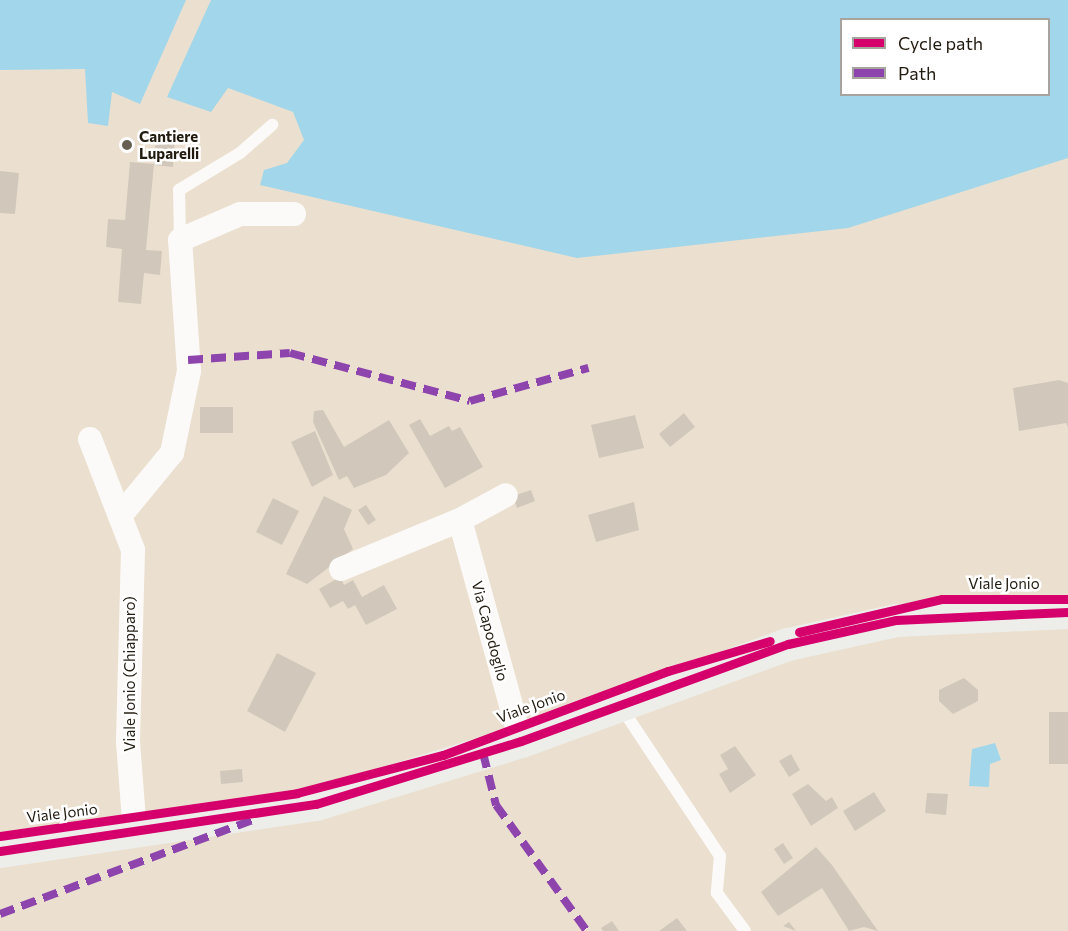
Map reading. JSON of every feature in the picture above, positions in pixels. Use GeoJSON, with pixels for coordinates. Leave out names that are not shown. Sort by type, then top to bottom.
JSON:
{"type":"FeatureCollection","features":[{"type":"Feature","properties":{"kind":"street"},"geometry":{"type":"LineString","coordinates":[[120,516],[172,453],[189,371],[180,240],[240,214],[294,214]]}},
{"type":"Feature","properties":{"kind":"street","name":"Viale Jonio (Chiapparo)"},"geometry":{"type":"LineString","coordinates":[[90,439],[133,550],[128,742],[135,834]]}},
{"type":"Feature","properties":{"kind":"street"},"geometry":{"type":"LineString","coordinates":[[341,569],[460,520],[506,495]]}},
{"type":"Feature","properties":{"kind":"street","name":"Via Capodoglio"},"geometry":{"type":"LineString","coordinates":[[460,520],[520,741]]}},
{"type":"Feature","properties":{"kind":"street","name":"Viale Jonio"},"geometry":{"type":"LineString","coordinates":[[0,851],[135,834],[316,804],[520,741],[788,644],[896,620],[1068,612]]}},
{"type":"Feature","properties":{"kind":"lane"},"geometry":{"type":"LineString","coordinates":[[180,240],[179,190],[240,153],[272,125]]}},
{"type":"Feature","properties":{"kind":"lane"},"geometry":{"type":"LineString","coordinates":[[620,705],[720,856],[717,892],[745,931]]}},
{"type":"Feature","properties":{"kind":"water"},"geometry":{"type":"Polygon","coordinates":[[[0,0],[186,0],[140,104],[112,92],[108,126],[88,123],[85,69],[0,70],[0,0]]]}},
{"type":"Feature","properties":{"kind":"water"},"geometry":{"type":"Polygon","coordinates":[[[211,0],[1068,0],[1068,158],[848,228],[577,258],[260,185],[264,170],[287,163],[304,140],[293,112],[228,88],[211,112],[167,97],[211,0]]]}},
{"type":"Feature","properties":{"kind":"water"},"geometry":{"type":"Polygon","coordinates":[[[995,743],[1001,760],[990,764],[989,787],[969,786],[972,749],[995,743]]]}},
{"type":"Feature","properties":{"kind":"building"},"geometry":{"type":"Polygon","coordinates":[[[156,136],[175,138],[173,167],[154,165],[156,136]]]}},
{"type":"Feature","properties":{"kind":"building"},"geometry":{"type":"Polygon","coordinates":[[[130,162],[154,164],[146,250],[162,251],[160,275],[144,273],[141,304],[118,302],[122,249],[106,247],[108,219],[125,220],[130,162]]]}},
{"type":"Feature","properties":{"kind":"building"},"geometry":{"type":"Polygon","coordinates":[[[0,171],[19,173],[15,214],[0,213],[0,171]]]}},
{"type":"Feature","properties":{"kind":"building"},"geometry":{"type":"Polygon","coordinates":[[[1059,380],[1068,383],[1068,427],[1066,423],[1019,431],[1013,388],[1059,380]]]}},
{"type":"Feature","properties":{"kind":"building"},"geometry":{"type":"Polygon","coordinates":[[[200,407],[233,407],[233,433],[200,433],[200,407]]]}},
{"type":"Feature","properties":{"kind":"building"},"geometry":{"type":"Polygon","coordinates":[[[323,410],[344,447],[389,420],[409,453],[386,475],[354,488],[347,476],[339,480],[313,422],[314,411],[323,410]]]}},
{"type":"Feature","properties":{"kind":"building"},"geometry":{"type":"Polygon","coordinates":[[[684,413],[695,427],[670,447],[659,434],[684,413]]]}},
{"type":"Feature","properties":{"kind":"building"},"geometry":{"type":"Polygon","coordinates":[[[635,415],[644,448],[599,458],[591,425],[635,415]]]}},
{"type":"Feature","properties":{"kind":"building"},"geometry":{"type":"Polygon","coordinates":[[[420,419],[430,436],[449,426],[452,431],[460,427],[483,467],[445,488],[409,425],[420,419]]]}},
{"type":"Feature","properties":{"kind":"building"},"geometry":{"type":"Polygon","coordinates":[[[315,431],[333,475],[312,487],[291,442],[315,431]]]}},
{"type":"Feature","properties":{"kind":"building"},"geometry":{"type":"Polygon","coordinates":[[[531,490],[535,501],[517,508],[513,496],[531,490]]]}},
{"type":"Feature","properties":{"kind":"building"},"geometry":{"type":"Polygon","coordinates":[[[324,496],[352,510],[344,529],[353,549],[307,584],[286,574],[324,496]]]}},
{"type":"Feature","properties":{"kind":"building"},"geometry":{"type":"Polygon","coordinates":[[[273,498],[299,511],[282,545],[256,532],[273,498]]]}},
{"type":"Feature","properties":{"kind":"building"},"geometry":{"type":"Polygon","coordinates":[[[634,502],[639,530],[596,542],[588,515],[634,502]]]}},
{"type":"Feature","properties":{"kind":"building"},"geometry":{"type":"Polygon","coordinates":[[[366,505],[376,520],[368,525],[358,510],[366,505]]]}},
{"type":"Feature","properties":{"kind":"building"},"geometry":{"type":"Polygon","coordinates":[[[340,577],[344,585],[353,580],[362,597],[384,585],[397,609],[366,625],[355,605],[348,609],[343,601],[330,608],[319,589],[340,577]]]}},
{"type":"Feature","properties":{"kind":"building"},"geometry":{"type":"Polygon","coordinates":[[[277,653],[316,673],[285,732],[247,711],[277,653]]]}},
{"type":"Feature","properties":{"kind":"building"},"geometry":{"type":"Polygon","coordinates":[[[964,678],[978,690],[978,701],[953,714],[939,701],[939,690],[964,678]]]}},
{"type":"Feature","properties":{"kind":"building"},"geometry":{"type":"Polygon","coordinates":[[[1049,712],[1068,712],[1068,764],[1049,764],[1049,712]]]}},
{"type":"Feature","properties":{"kind":"building"},"geometry":{"type":"Polygon","coordinates":[[[735,746],[756,775],[730,793],[719,774],[728,769],[720,755],[735,746]]]}},
{"type":"Feature","properties":{"kind":"building"},"geometry":{"type":"Polygon","coordinates":[[[791,754],[800,770],[789,777],[779,761],[791,754]]]}},
{"type":"Feature","properties":{"kind":"building"},"geometry":{"type":"Polygon","coordinates":[[[242,769],[243,782],[221,784],[220,771],[242,769]]]}},
{"type":"Feature","properties":{"kind":"building"},"geometry":{"type":"Polygon","coordinates":[[[808,784],[826,801],[832,797],[838,808],[811,826],[792,794],[808,784]]]}},
{"type":"Feature","properties":{"kind":"building"},"geometry":{"type":"Polygon","coordinates":[[[874,792],[886,811],[855,831],[843,811],[874,792]]]}},
{"type":"Feature","properties":{"kind":"building"},"geometry":{"type":"Polygon","coordinates":[[[927,793],[948,794],[946,815],[925,813],[927,793]]]}},
{"type":"Feature","properties":{"kind":"building"},"geometry":{"type":"Polygon","coordinates":[[[783,843],[793,858],[784,864],[774,849],[783,843]]]}},
{"type":"Feature","properties":{"kind":"building"},"geometry":{"type":"Polygon","coordinates":[[[816,847],[832,865],[878,931],[864,927],[849,931],[822,888],[778,916],[761,892],[816,847]]]}},
{"type":"Feature","properties":{"kind":"building"},"geometry":{"type":"Polygon","coordinates":[[[677,918],[687,931],[659,931],[677,918]]]}},
{"type":"Feature","properties":{"kind":"building"},"geometry":{"type":"Polygon","coordinates":[[[612,921],[619,931],[603,931],[601,928],[612,921]]]}},
{"type":"Feature","properties":{"kind":"building"},"geometry":{"type":"Polygon","coordinates":[[[789,922],[796,931],[783,926],[789,922]]]}},
{"type":"Feature","properties":{"kind":"marked path"},"geometry":{"type":"LineString","coordinates":[[188,360],[290,353],[470,401],[588,368]]}},
{"type":"Feature","properties":{"kind":"marked path"},"geometry":{"type":"LineString","coordinates":[[483,753],[496,805],[587,931]]}},
{"type":"Feature","properties":{"kind":"marked path"},"geometry":{"type":"LineString","coordinates":[[0,914],[256,819]]}},
{"type":"Feature","properties":{"kind":"cycle path"},"geometry":{"type":"LineString","coordinates":[[799,632],[942,599],[1068,599]]}},
{"type":"Feature","properties":{"kind":"cycle path"},"geometry":{"type":"LineString","coordinates":[[0,851],[316,804],[521,741],[788,644],[896,620],[1068,612]]}},
{"type":"Feature","properties":{"kind":"cycle path"},"geometry":{"type":"LineString","coordinates":[[0,836],[297,793],[443,755],[668,671],[770,641]]}},
{"type":"Feature","properties":{"kind":"place","name":"Cantiere Luparelli"},"geometry":{"type":"Point","coordinates":[127,145]}}]}
